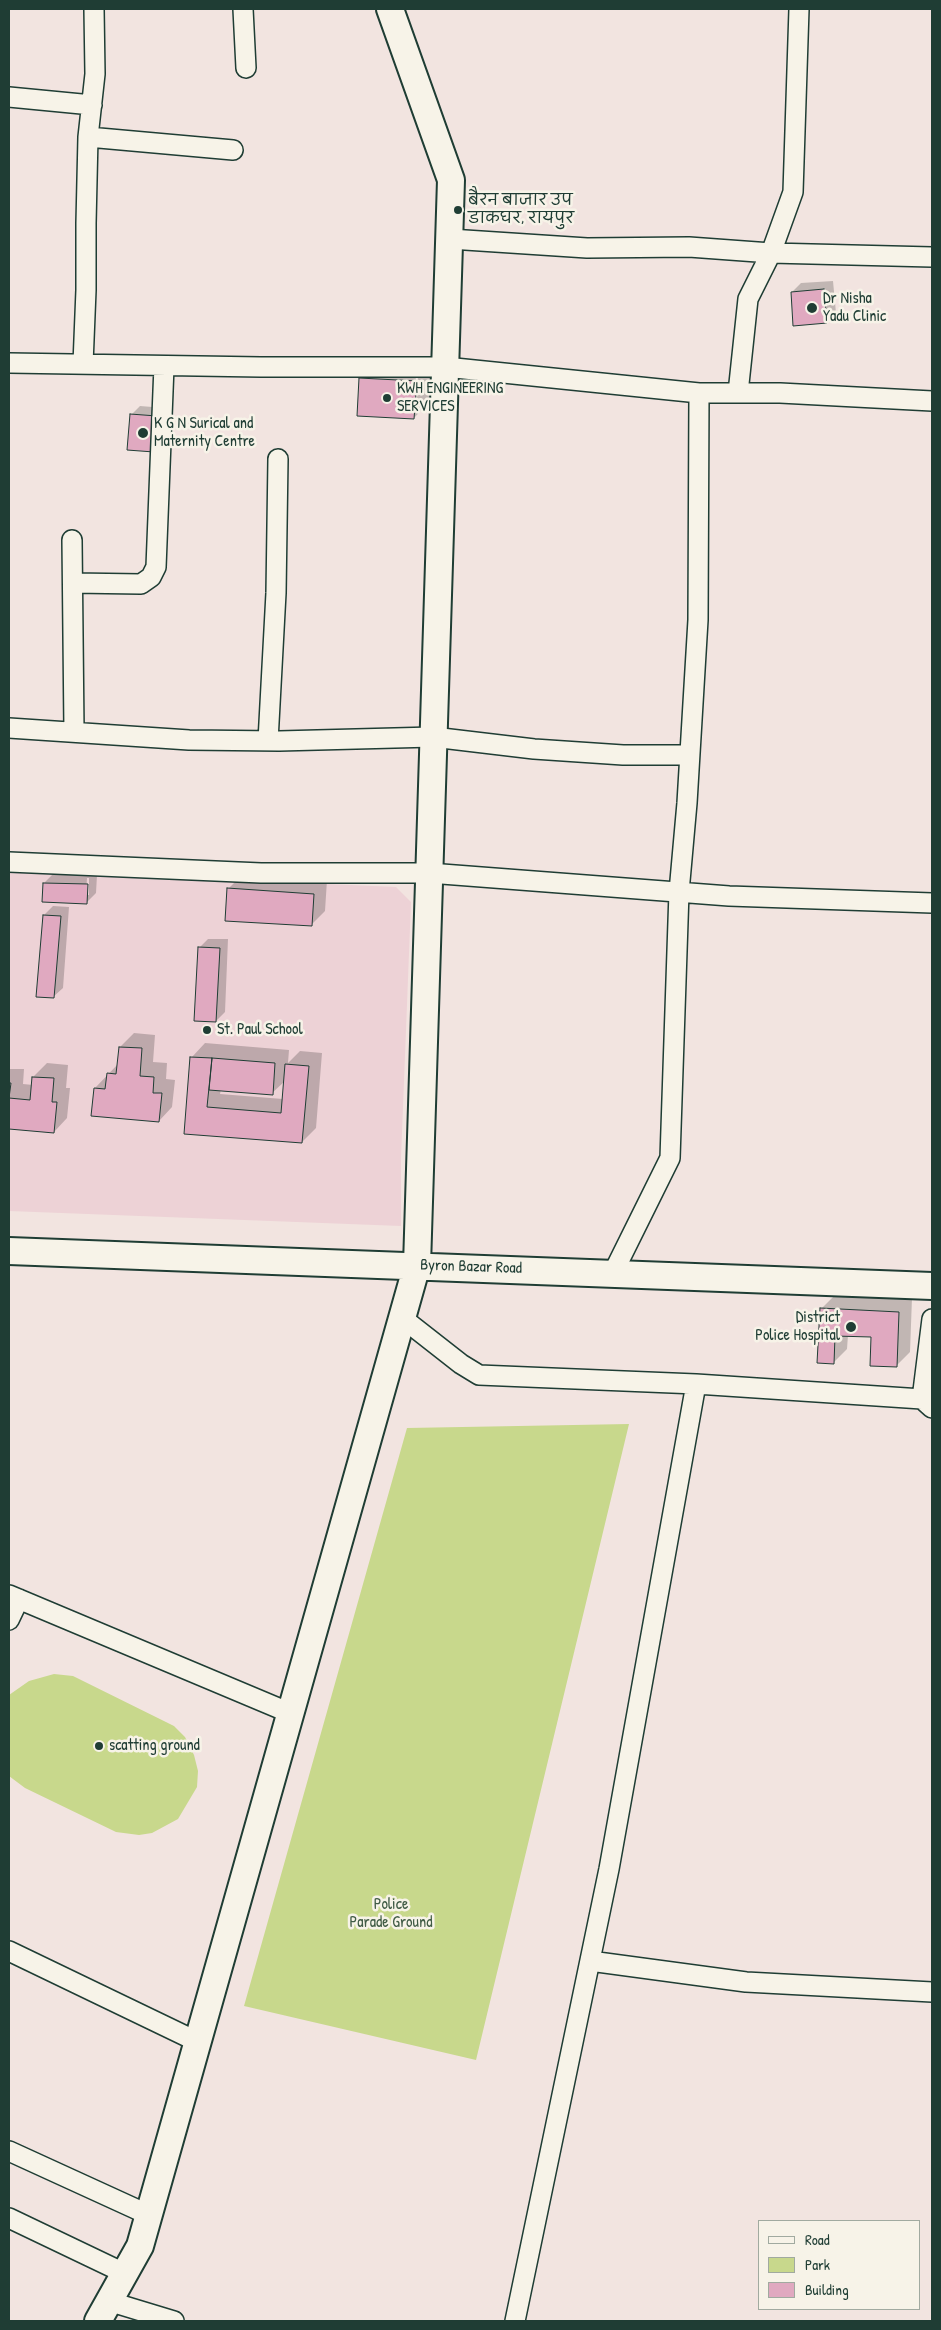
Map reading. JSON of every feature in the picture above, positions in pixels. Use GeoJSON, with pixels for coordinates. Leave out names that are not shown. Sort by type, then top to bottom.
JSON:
{"type":"FeatureCollection","features":[{"type":"Feature","properties":{"kind":"street"},"geometry":{"type":"LineString","coordinates":[[83,364],[88,137],[95,74],[94,9]]}},
{"type":"Feature","properties":{"kind":"street"},"geometry":{"type":"LineString","coordinates":[[244,9],[246,68]]}},
{"type":"Feature","properties":{"kind":"street"},"geometry":{"type":"LineString","coordinates":[[174,2321],[103,2311],[140,2246],[416,1265],[451,180],[390,9]]}},
{"type":"Feature","properties":{"kind":"street"},"geometry":{"type":"LineString","coordinates":[[738,393],[748,299],[771,253],[793,192],[798,9]]}},
{"type":"Feature","properties":{"kind":"street"},"geometry":{"type":"LineString","coordinates":[[9,97],[92,105]]}},
{"type":"Feature","properties":{"kind":"street"},"geometry":{"type":"LineString","coordinates":[[88,137],[233,150]]}},
{"type":"Feature","properties":{"kind":"street"},"geometry":{"type":"LineString","coordinates":[[450,239],[587,248],[689,247],[771,253],[932,257]]}},
{"type":"Feature","properties":{"kind":"street"},"geometry":{"type":"LineString","coordinates":[[9,363],[164,366],[445,367],[698,393],[780,393],[932,401]]}},
{"type":"Feature","properties":{"kind":"street"},"geometry":{"type":"LineString","coordinates":[[73,583],[141,584],[151,577],[156,567],[164,366]]}},
{"type":"Feature","properties":{"kind":"street"},"geometry":{"type":"LineString","coordinates":[[612,1273],[670,1158],[679,892],[698,620],[698,393]]}},
{"type":"Feature","properties":{"kind":"street"},"geometry":{"type":"LineString","coordinates":[[268,741],[276,593],[278,459]]}},
{"type":"Feature","properties":{"kind":"street"},"geometry":{"type":"LineString","coordinates":[[72,540],[74,731]]}},
{"type":"Feature","properties":{"kind":"street"},"geometry":{"type":"LineString","coordinates":[[9,728],[189,740],[268,741],[433,737],[554,750],[623,755],[689,755]]}},
{"type":"Feature","properties":{"kind":"street"},"geometry":{"type":"LineString","coordinates":[[9,862],[261,873],[429,873],[729,896],[932,903]]}},
{"type":"Feature","properties":{"kind":"street","name":"Byron Bazar Road"},"geometry":{"type":"LineString","coordinates":[[9,1251],[932,1286]]}},
{"type":"Feature","properties":{"kind":"street"},"geometry":{"type":"LineString","coordinates":[[401,1317],[461,1364],[479,1375],[696,1384],[927,1404],[932,1319]]}},
{"type":"Feature","properties":{"kind":"street"},"geometry":{"type":"LineString","coordinates":[[515,2321],[609,1869],[696,1384]]}},
{"type":"Feature","properties":{"kind":"street"},"geometry":{"type":"LineString","coordinates":[[9,1620],[14,1597],[290,1713]]}},
{"type":"Feature","properties":{"kind":"street"},"geometry":{"type":"LineString","coordinates":[[9,1951],[198,2042]]}},
{"type":"Feature","properties":{"kind":"street"},"geometry":{"type":"LineString","coordinates":[[590,1961],[746,1982],[932,1992]]}},
{"type":"Feature","properties":{"kind":"street"},"geometry":{"type":"LineString","coordinates":[[9,2151],[149,2215]]}},
{"type":"Feature","properties":{"kind":"street"},"geometry":{"type":"LineString","coordinates":[[9,2218],[124,2273]]}},
{"type":"Feature","properties":{"kind":"shaded area","name":"St. Paul School"},"geometry":{"type":"Polygon","coordinates":[[[9,870],[396,887],[411,902],[401,1158],[401,1226],[9,1211],[9,870]]]}},
{"type":"Feature","properties":{"kind":"green space","name":"Police Parade Ground"},"geometry":{"type":"Polygon","coordinates":[[[629,1424],[476,2060],[244,2006],[407,1428],[629,1424]]]}},
{"type":"Feature","properties":{"kind":"green space","name":"scatting ground"},"geometry":{"type":"Polygon","coordinates":[[[54,1674],[73,1676],[174,1726],[185,1737],[194,1755],[198,1771],[197,1787],[178,1819],[152,1833],[139,1835],[116,1832],[25,1788],[9,1776],[9,1695],[29,1681],[54,1674]]]}},
{"type":"Feature","properties":{"kind":"building"},"geometry":{"type":"Polygon","coordinates":[[[824,289],[827,323],[793,326],[791,292],[824,289]]]}},
{"type":"Feature","properties":{"kind":"building","name":"KWH ENGINEERING SERVICES"},"geometry":{"type":"Polygon","coordinates":[[[359,378],[417,381],[414,419],[357,416],[359,378]]]}},
{"type":"Feature","properties":{"kind":"building"},"geometry":{"type":"Polygon","coordinates":[[[130,414],[157,416],[154,452],[127,450],[130,414]]]}},
{"type":"Feature","properties":{"kind":"building"},"geometry":{"type":"Polygon","coordinates":[[[43,883],[88,884],[87,904],[42,902],[43,883]]]}},
{"type":"Feature","properties":{"kind":"building"},"geometry":{"type":"Polygon","coordinates":[[[227,888],[314,894],[312,926],[225,921],[227,888]]]}},
{"type":"Feature","properties":{"kind":"building"},"geometry":{"type":"Polygon","coordinates":[[[43,915],[61,916],[54,998],[36,997],[43,915]]]}},
{"type":"Feature","properties":{"kind":"building"},"geometry":{"type":"Polygon","coordinates":[[[198,947],[220,948],[216,1022],[194,1021],[198,947]]]}},
{"type":"Feature","properties":{"kind":"building"},"geometry":{"type":"Polygon","coordinates":[[[119,1047],[142,1048],[140,1076],[154,1077],[153,1093],[162,1093],[159,1122],[91,1116],[94,1088],[105,1089],[107,1073],[116,1074],[119,1047]]]}},
{"type":"Feature","properties":{"kind":"building"},"geometry":{"type":"Polygon","coordinates":[[[190,1057],[212,1058],[207,1107],[281,1113],[285,1064],[309,1066],[302,1143],[184,1134],[190,1057]]]}},
{"type":"Feature","properties":{"kind":"building"},"geometry":{"type":"Polygon","coordinates":[[[212,1058],[275,1063],[273,1095],[209,1090],[212,1058]]]}},
{"type":"Feature","properties":{"kind":"building"},"geometry":{"type":"Polygon","coordinates":[[[32,1077],[54,1078],[52,1102],[57,1102],[54,1133],[9,1129],[9,1098],[30,1100],[32,1077]]]}},
{"type":"Feature","properties":{"kind":"building"},"geometry":{"type":"Polygon","coordinates":[[[820,1308],[899,1312],[897,1367],[870,1366],[871,1337],[835,1336],[834,1364],[817,1363],[820,1308]]]}},
{"type":"Feature","properties":{"kind":"place","name":"बैरन बाजार उप डाकघर, रायपुर"},"geometry":{"type":"Point","coordinates":[458,210]}},
{"type":"Feature","properties":{"kind":"place","name":"Dr Nisha Yadu Clinic"},"geometry":{"type":"Point","coordinates":[812,308]}},
{"type":"Feature","properties":{"kind":"place","name":"KWH ENGINEERING SERVICES"},"geometry":{"type":"Point","coordinates":[387,398]}},
{"type":"Feature","properties":{"kind":"place","name":"K G N Surical and Maternity Centre"},"geometry":{"type":"Point","coordinates":[143,433]}},
{"type":"Feature","properties":{"kind":"place","name":"St. Paul School"},"geometry":{"type":"Point","coordinates":[207,1030]}},
{"type":"Feature","properties":{"kind":"place","name":"District Police Hospital"},"geometry":{"type":"Point","coordinates":[851,1327]}},
{"type":"Feature","properties":{"kind":"place","name":"scatting ground"},"geometry":{"type":"Point","coordinates":[99,1746]}}]}
